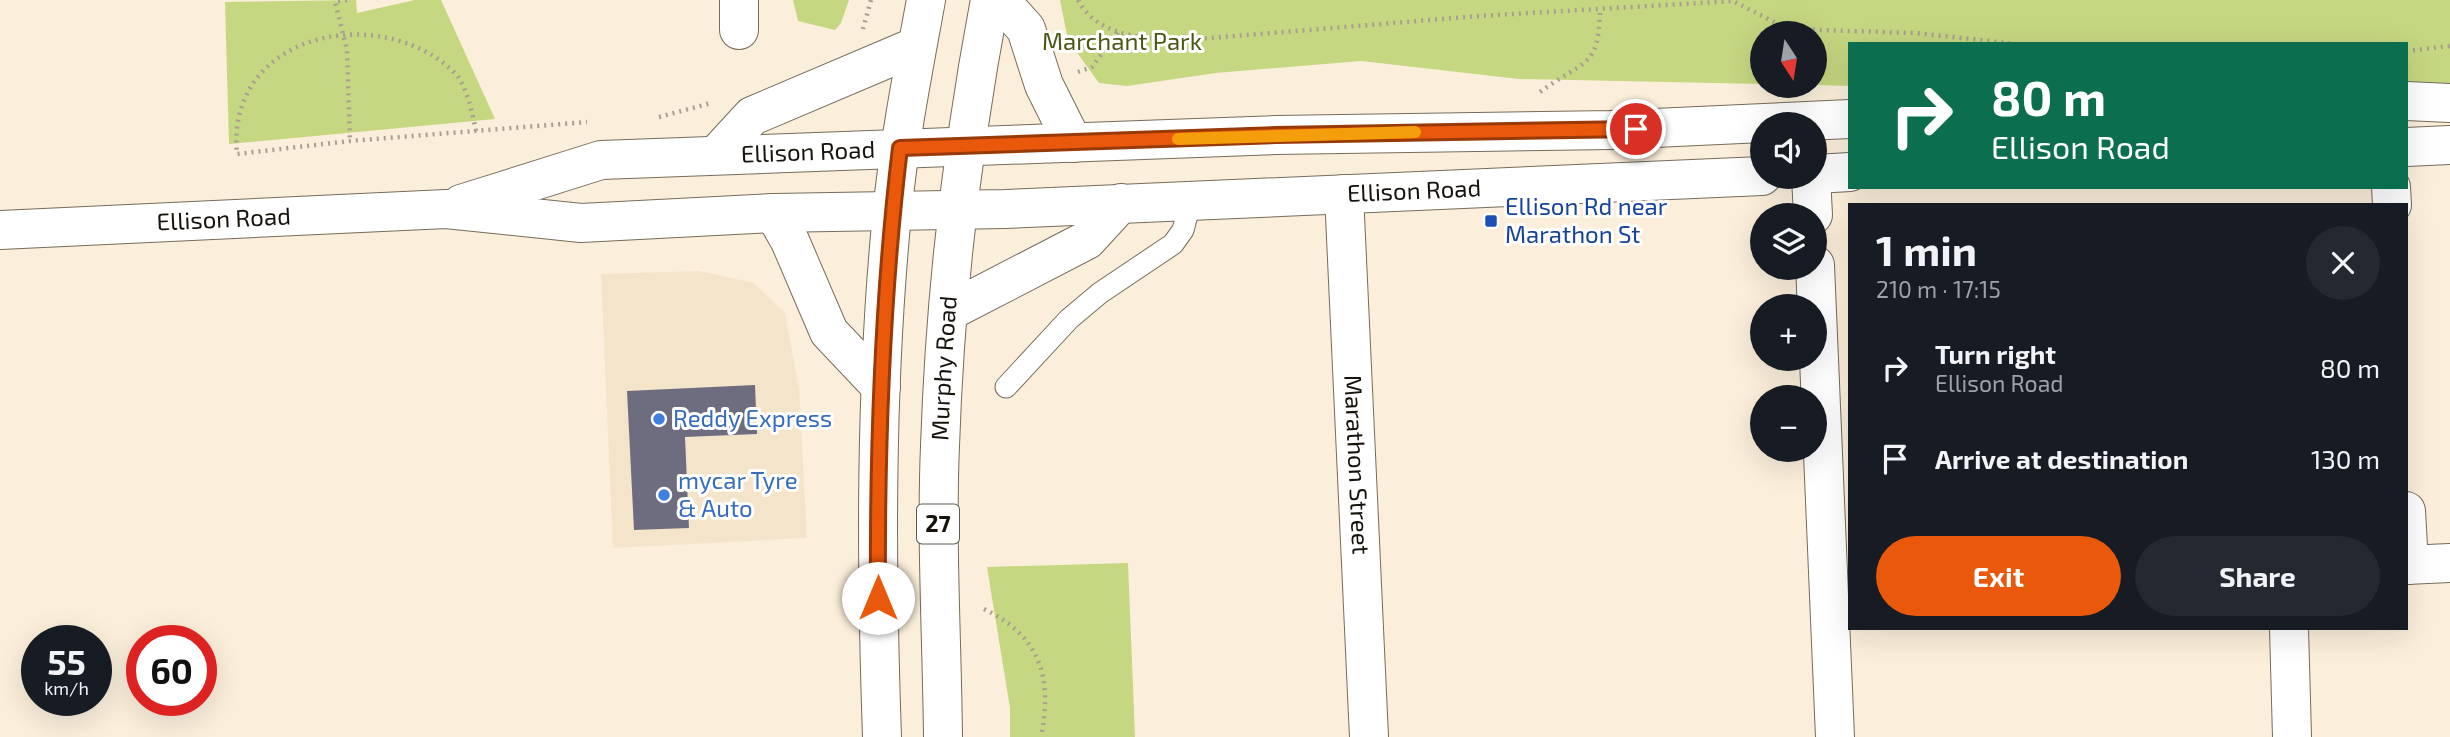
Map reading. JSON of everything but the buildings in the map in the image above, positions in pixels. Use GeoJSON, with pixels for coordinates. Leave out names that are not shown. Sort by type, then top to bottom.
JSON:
{"type":"FeatureCollection","features":[{"type":"Feature","properties":{"kind":"main road"},"geometry":{"type":"LineString","coordinates":[[882,737],[877,493],[881,387],[892,213],[900,148],[926,0]]}},
{"type":"Feature","properties":{"kind":"main road","name":"Murphy Road"},"geometry":{"type":"LineString","coordinates":[[943,737],[938,530],[948,312],[965,147],[990,0]]}},
{"type":"Feature","properties":{"kind":"main road"},"geometry":{"type":"LineString","coordinates":[[1000,0],[1026,29],[1044,85],[1073,143]]}},
{"type":"Feature","properties":{"kind":"main road"},"geometry":{"type":"LineString","coordinates":[[717,154],[752,116],[917,46]]}},
{"type":"Feature","properties":{"kind":"main road"},"geometry":{"type":"LineString","coordinates":[[2408,101],[2450,103]]}},
{"type":"Feature","properties":{"kind":"main road","name":"Ellison Road"},"geometry":{"type":"LineString","coordinates":[[1827,121],[1848,119]]}},
{"type":"Feature","properties":{"kind":"main road","name":"Ellison Road"},"geometry":{"type":"LineString","coordinates":[[446,209],[601,160],[1411,132],[1611,130],[1750,124]]}},
{"type":"Feature","properties":{"kind":"main road"},"geometry":{"type":"LineString","coordinates":[[2408,147],[2450,145]]}},
{"type":"Feature","properties":{"kind":"main road"},"geometry":{"type":"LineString","coordinates":[[1827,174],[1848,172]]}},
{"type":"Feature","properties":{"kind":"main road","name":"Ellison Road"},"geometry":{"type":"LineString","coordinates":[[0,230],[446,209],[580,223],[774,214],[892,213],[1750,177]]}},
{"type":"Feature","properties":{"kind":"main road","name":"Marathon Street"},"geometry":{"type":"LineString","coordinates":[[1344,194],[1368,737]]}},
{"type":"Feature","properties":{"kind":"main road"},"geometry":{"type":"LineString","coordinates":[[948,312],[1087,240],[1121,203]]}},
{"type":"Feature","properties":{"kind":"main road"},"geometry":{"type":"LineString","coordinates":[[774,214],[790,241],[829,332],[881,387]]}},
{"type":"Feature","properties":{"kind":"main road"},"geometry":{"type":"LineString","coordinates":[[1816,280],[1835,737]]}},
{"type":"Feature","properties":{"kind":"main road"},"geometry":{"type":"LineString","coordinates":[[2408,565],[2450,563]]}},
{"type":"Feature","properties":{"kind":"main road"},"geometry":{"type":"LineString","coordinates":[[2289,630],[2292,737]]}},
{"type":"Feature","properties":{"kind":"lane"},"geometry":{"type":"LineString","coordinates":[[1006,387],[1069,319],[1100,293],[1173,244],[1183,230],[1191,200]]}},
{"type":"Feature","properties":{"kind":"path"},"geometry":{"type":"LineString","coordinates":[[287,45],[266,63],[245,98],[238,124],[237,154],[349,141],[347,50],[335,2],[347,0]]}},
{"type":"Feature","properties":{"kind":"path"},"geometry":{"type":"LineString","coordinates":[[1078,0],[1085,13],[1118,32],[1146,39],[1186,40],[1733,1],[1788,29],[1915,33],[1996,42]]}},
{"type":"Feature","properties":{"kind":"path"},"geometry":{"type":"LineString","coordinates":[[1538,94],[1596,52],[1600,37],[1600,9]]}},
{"type":"Feature","properties":{"kind":"path"},"geometry":{"type":"LineString","coordinates":[[327,27],[349,22]]}},
{"type":"Feature","properties":{"kind":"path"},"geometry":{"type":"LineString","coordinates":[[1044,85],[1092,67],[1118,32]]}},
{"type":"Feature","properties":{"kind":"path"},"geometry":{"type":"LineString","coordinates":[[412,36],[444,61],[458,77],[471,109],[476,131]]}},
{"type":"Feature","properties":{"kind":"path"},"geometry":{"type":"LineString","coordinates":[[2408,51],[2450,46]]}},
{"type":"Feature","properties":{"kind":"path"},"geometry":{"type":"LineString","coordinates":[[984,609],[1025,635],[1039,661],[1045,690],[1041,737]]}},
{"type":"Feature","properties":{"kind":"shaded area"},"geometry":{"type":"Polygon","coordinates":[[[699,271],[754,283],[785,313],[799,389],[807,538],[613,548],[601,274],[699,271]]]}},
{"type":"Feature","properties":{"kind":"green space"},"geometry":{"type":"Polygon","coordinates":[[[356,0],[357,13],[415,0],[441,0],[495,119],[229,144],[225,2],[356,0]]]}},
{"type":"Feature","properties":{"kind":"green space"},"geometry":{"type":"Polygon","coordinates":[[[793,0],[849,0],[841,23],[835,30],[798,21],[793,0]]]}},
{"type":"Feature","properties":{"kind":"green space","name":"Marchant Park"},"geometry":{"type":"Polygon","coordinates":[[[1060,0],[2450,0],[2450,84],[2408,83],[2408,42],[1848,42],[1848,86],[1827,85],[1827,21],[1750,21],[1750,84],[1519,79],[1361,61],[1216,73],[1127,86],[1099,83],[1068,40],[1060,0]]]}},
{"type":"Feature","properties":{"kind":"green space"},"geometry":{"type":"Polygon","coordinates":[[[1128,563],[1135,737],[1010,737],[1010,708],[987,567],[1128,563]]]}},
{"type":"Feature","properties":{"kind":"slow traffic"},"geometry":{"type":"LineString","coordinates":[[1178,139],[1415,132]]}},
{"type":"Feature","properties":{"kind":"place","name":"Ellison Rd near Marathon St"},"geometry":{"type":"Point","coordinates":[1491,221]}},
{"type":"Feature","properties":{"kind":"place","name":"Reddy Express"},"geometry":{"type":"Point","coordinates":[659,419]}},
{"type":"Feature","properties":{"kind":"place","name":"mycar Tyre & Auto"},"geometry":{"type":"Point","coordinates":[664,495]}},
{"type":"Feature","properties":{"kind":"route"},"geometry":{"type":"LineString","coordinates":[[878,598],[877,493],[881,387],[892,213],[900,148],[1276,135],[1636,129]]}}]}
